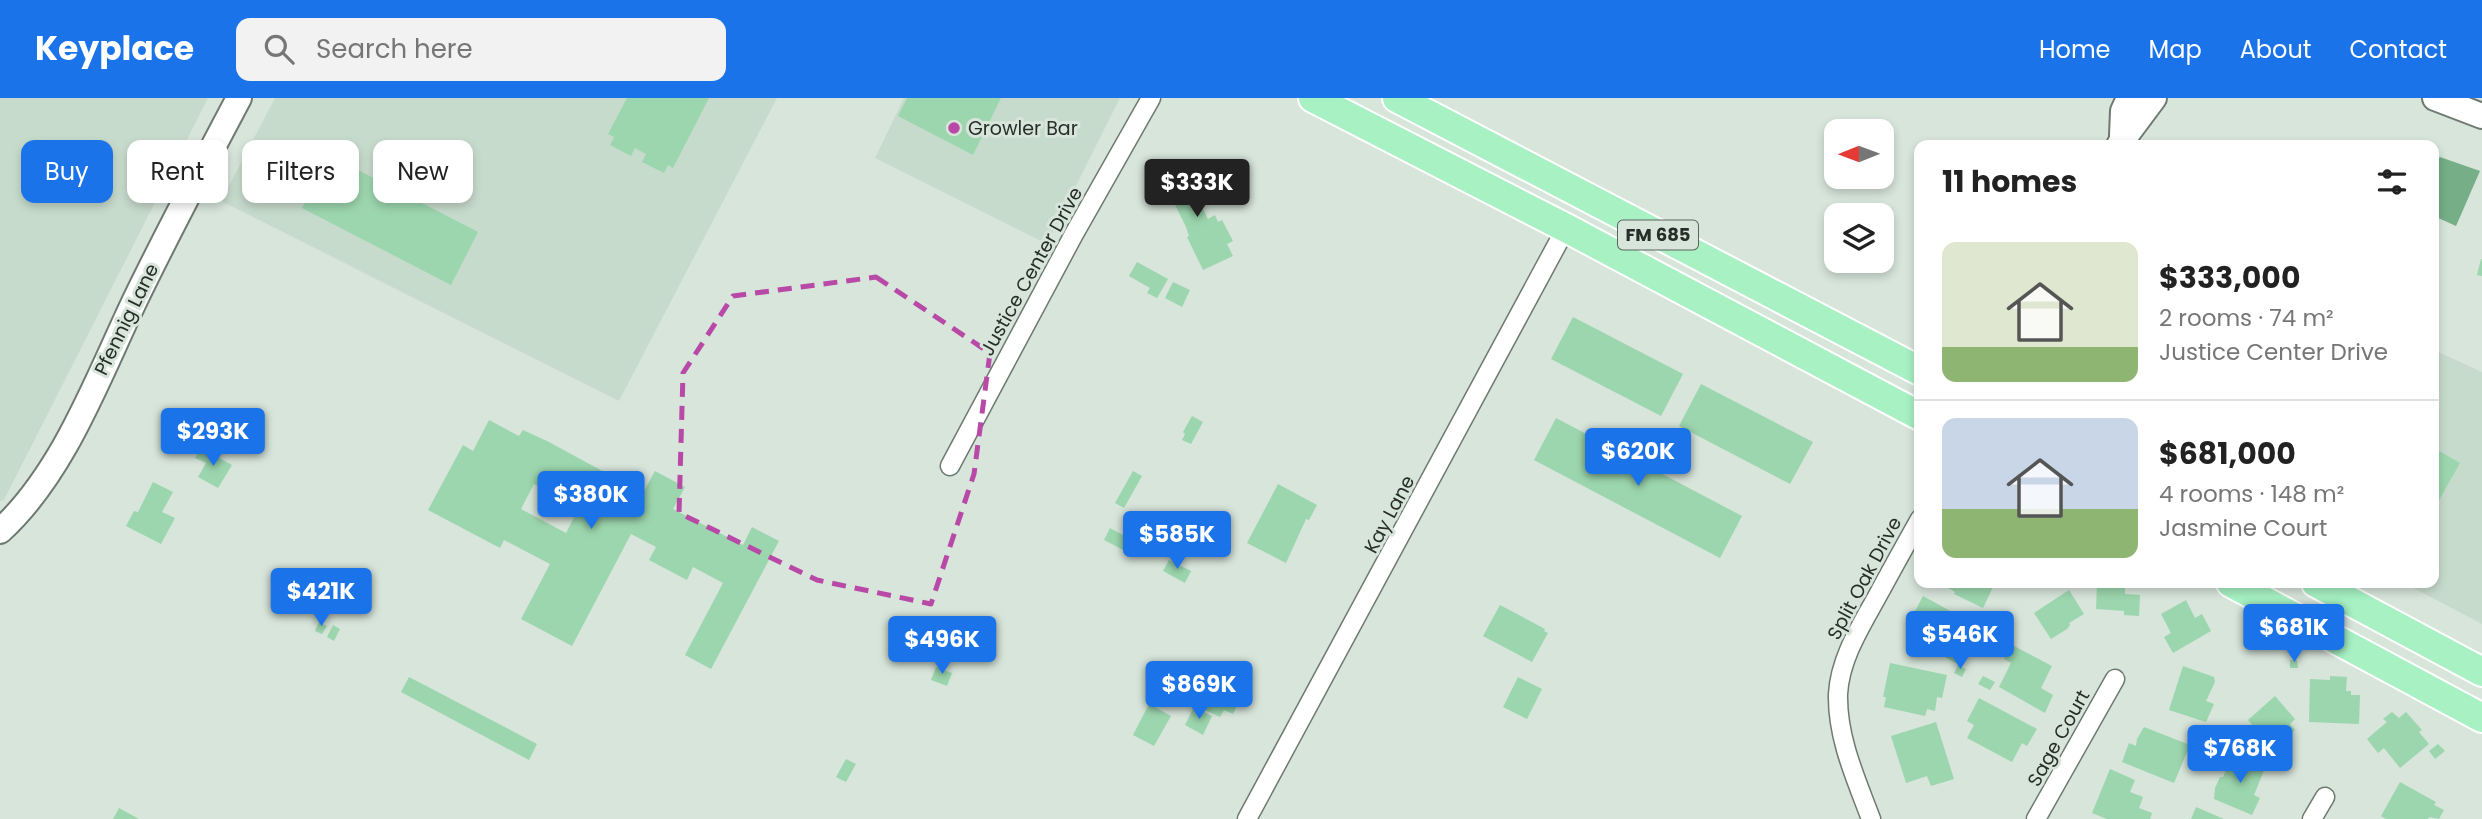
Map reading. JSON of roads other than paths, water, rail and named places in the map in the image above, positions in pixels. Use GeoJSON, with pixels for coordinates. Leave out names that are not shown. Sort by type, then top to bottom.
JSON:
{"type":"FeatureCollection","features":[{"type":"Feature","properties":{"kind":"main road","name":"FM 685"},"geometry":{"type":"LineString","coordinates":[[1313,98],[1566,228],[1914,413]]}},
{"type":"Feature","properties":{"kind":"main road","name":"FM 685"},"geometry":{"type":"LineString","coordinates":[[1397,98],[1914,368]]}},
{"type":"Feature","properties":{"kind":"main road"},"geometry":{"type":"LineString","coordinates":[[2240,588],[2482,718]]}},
{"type":"Feature","properties":{"kind":"main road"},"geometry":{"type":"LineString","coordinates":[[2325,588],[2482,672]]}},
{"type":"Feature","properties":{"kind":"street","name":"Pfennig Lane"},"geometry":{"type":"LineString","coordinates":[[0,531],[36,491],[64,450],[160,247],[239,98]]}},
{"type":"Feature","properties":{"kind":"street","name":"Justice Center Drive"},"geometry":{"type":"LineString","coordinates":[[950,466],[1074,234],[1151,98]]}},
{"type":"Feature","properties":{"kind":"street"},"geometry":{"type":"LineString","coordinates":[[2120,140],[2123,111],[2129,98]]}},
{"type":"Feature","properties":{"kind":"street"},"geometry":{"type":"LineString","coordinates":[[2122,140],[2154,98]]}},
{"type":"Feature","properties":{"kind":"street"},"geometry":{"type":"LineString","coordinates":[[2446,100],[2482,116]]}},
{"type":"Feature","properties":{"kind":"street","name":"Kay Lane"},"geometry":{"type":"LineString","coordinates":[[1247,819],[1566,228]]}},
{"type":"Feature","properties":{"kind":"street","name":"Split Oak Drive"},"geometry":{"type":"LineString","coordinates":[[1871,819],[1847,757],[1839,712],[1840,677],[1845,658],[1857,633],[1914,530]]}},
{"type":"Feature","properties":{"kind":"street","name":"Sage Court"},"geometry":{"type":"LineString","coordinates":[[2036,819],[2116,678]]}},
{"type":"Feature","properties":{"kind":"street"},"geometry":{"type":"LineString","coordinates":[[2312,819],[2325,797]]}},
{"type":"Feature","properties":{"kind":"place","name":"Growler Bar"},"geometry":{"type":"Point","coordinates":[954,128]}}]}
